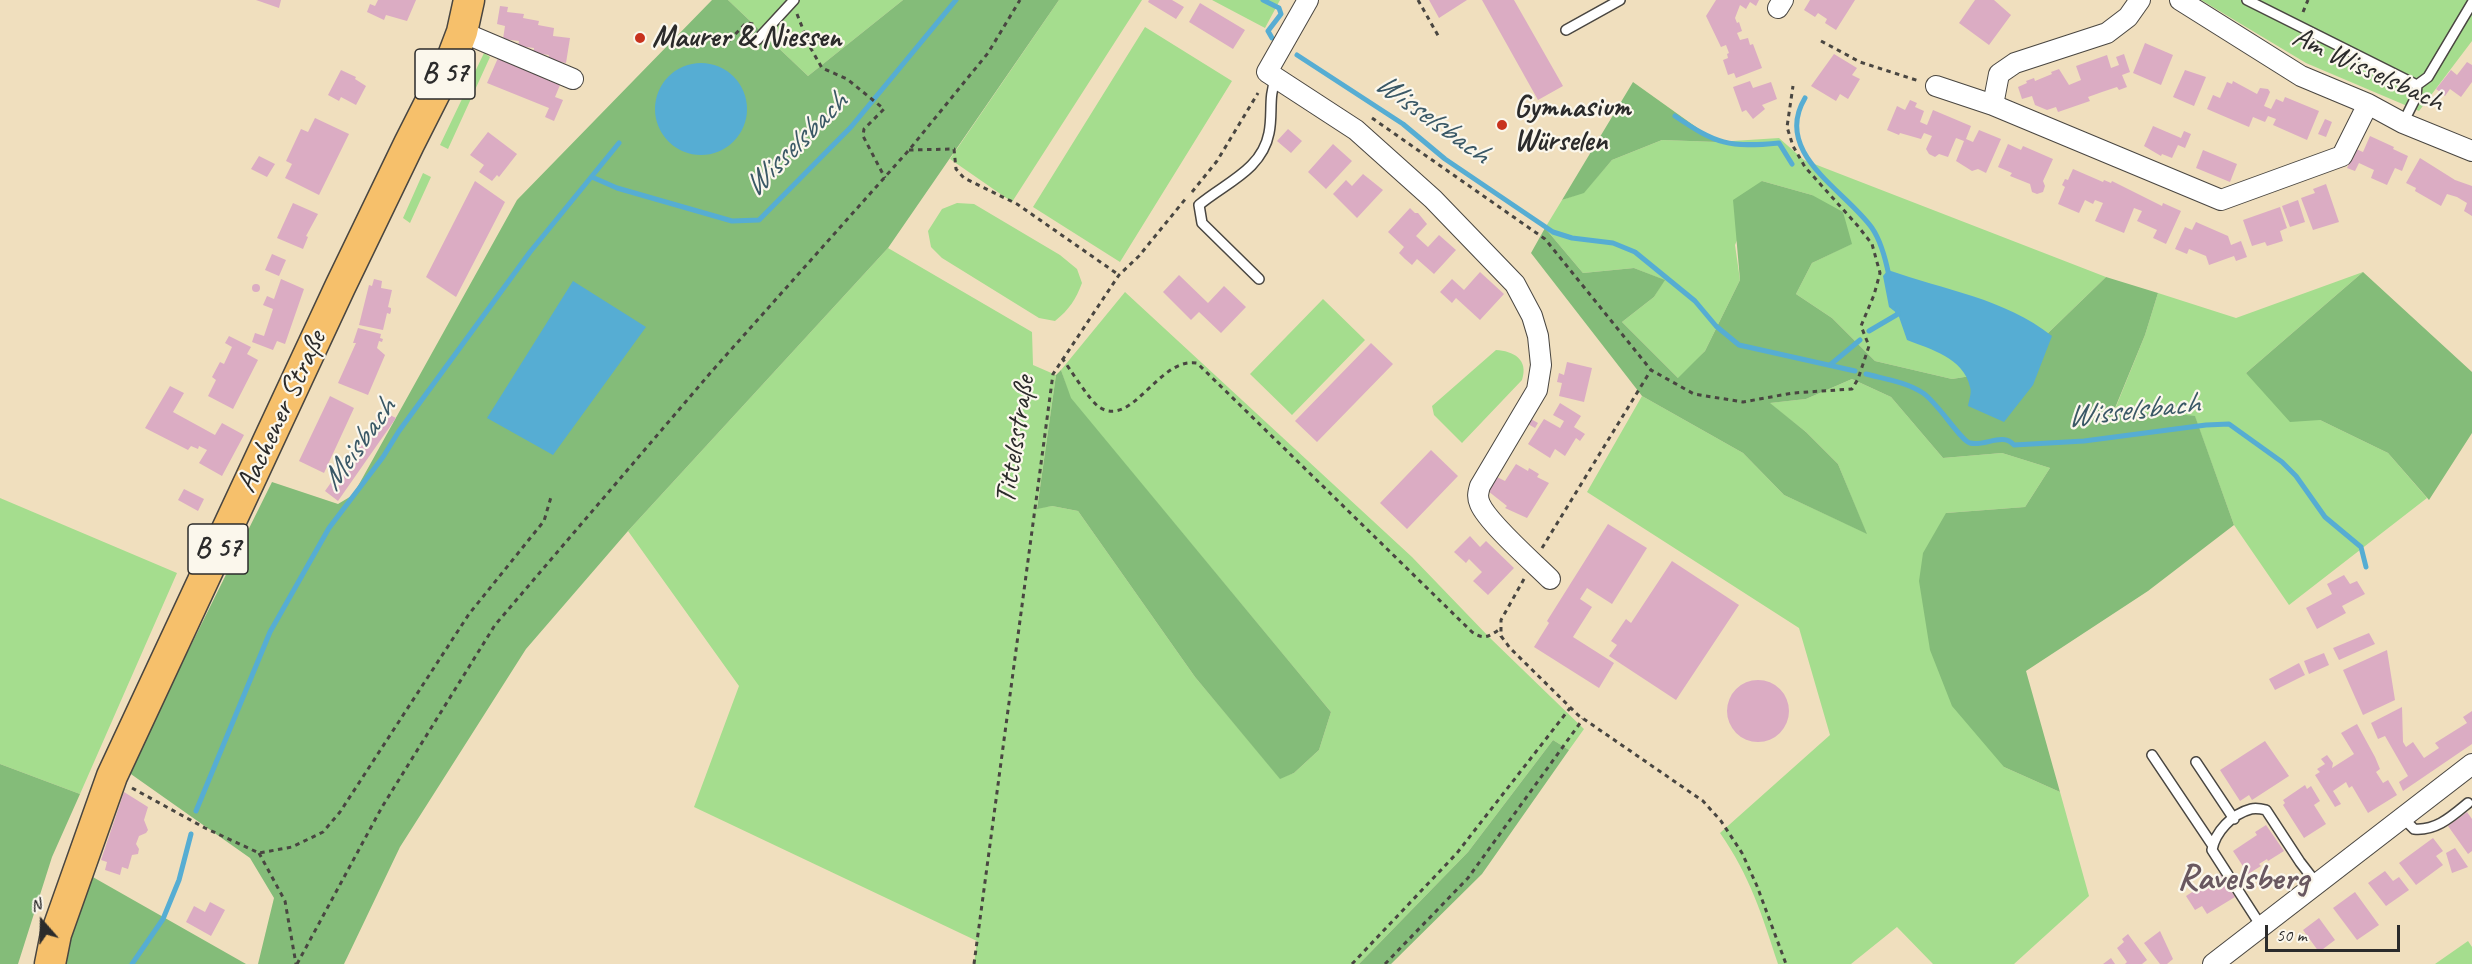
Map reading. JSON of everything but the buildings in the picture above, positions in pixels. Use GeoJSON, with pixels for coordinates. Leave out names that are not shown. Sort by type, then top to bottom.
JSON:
{"type":"FeatureCollection","features":[{"type":"Feature","properties":{"kind":"main road","name":"Aachener Straße"},"geometry":{"type":"LineString","coordinates":[[50,964],[56,934],[111,776],[340,287],[452,61],[462,32],[469,0]]}},
{"type":"Feature","properties":{"kind":"street"},"geometry":{"type":"LineString","coordinates":[[1308,0],[1271,75],[1365,137],[1433,199],[1515,284],[1523,300],[1538,336],[1540,365],[1537,390],[1480,486],[1477,495],[1480,505],[1491,519],[1550,579]]}},
{"type":"Feature","properties":{"kind":"street"},"geometry":{"type":"LineString","coordinates":[[1993,105],[1999,74],[2015,63],[2107,33],[2128,17],[2140,0]]}},
{"type":"Feature","properties":{"kind":"street","name":"Am Wisselsbach"},"geometry":{"type":"LineString","coordinates":[[2180,0],[2301,76],[2368,104],[2403,123],[2472,150]]}},
{"type":"Feature","properties":{"kind":"street"},"geometry":{"type":"LineString","coordinates":[[462,32],[573,79]]}},
{"type":"Feature","properties":{"kind":"street"},"geometry":{"type":"LineString","coordinates":[[1936,86],[1993,105],[2221,200],[2342,156],[2368,104]]}},
{"type":"Feature","properties":{"kind":"street"},"geometry":{"type":"LineString","coordinates":[[2213,964],[2472,764]]}},
{"type":"Feature","properties":{"kind":"lane"},"geometry":{"type":"LineString","coordinates":[[1566,30],[1620,0]]}},
{"type":"Feature","properties":{"kind":"lane"},"geometry":{"type":"LineString","coordinates":[[2247,0],[2417,85]]}},
{"type":"Feature","properties":{"kind":"lane"},"geometry":{"type":"LineString","coordinates":[[757,40],[793,1]]}},
{"type":"Feature","properties":{"kind":"lane"},"geometry":{"type":"LineString","coordinates":[[2403,123],[2416,97],[2417,85],[2428,77],[2472,3]]}},
{"type":"Feature","properties":{"kind":"lane"},"geometry":{"type":"LineString","coordinates":[[1259,279],[1202,223],[1199,205],[1249,168],[1262,154],[1269,134],[1271,75]]}},
{"type":"Feature","properties":{"kind":"lane"},"geometry":{"type":"LineString","coordinates":[[2152,755],[2213,846]]}},
{"type":"Feature","properties":{"kind":"lane"},"geometry":{"type":"LineString","coordinates":[[2196,762],[2234,819]]}},
{"type":"Feature","properties":{"kind":"lane"},"geometry":{"type":"LineString","coordinates":[[2403,818],[2414,829],[2425,830],[2444,822],[2468,803]]}},
{"type":"Feature","properties":{"kind":"lane"},"geometry":{"type":"LineString","coordinates":[[2261,926],[2212,850],[2220,829],[2251,809],[2266,810],[2317,884]]}},
{"type":"Feature","properties":{"kind":"path"},"geometry":{"type":"LineString","coordinates":[[296,964],[382,807],[495,625],[712,371],[909,150],[988,53],[1020,0]]}},
{"type":"Feature","properties":{"kind":"path"},"geometry":{"type":"LineString","coordinates":[[1418,0],[1440,39]]}},
{"type":"Feature","properties":{"kind":"path"},"geometry":{"type":"LineString","coordinates":[[793,1],[810,47],[822,68],[846,79],[884,109],[864,129],[863,136],[885,178]]}},
{"type":"Feature","properties":{"kind":"path"},"geometry":{"type":"LineString","coordinates":[[723,47],[746,23],[770,24]]}},
{"type":"Feature","properties":{"kind":"path"},"geometry":{"type":"LineString","coordinates":[[1821,40],[1860,62],[1936,86]]}},
{"type":"Feature","properties":{"kind":"path","name":"Tittelsstraße"},"geometry":{"type":"LineString","coordinates":[[974,964],[1053,374],[1119,275],[1139,256],[1217,161],[1257,93],[1271,75]]}},
{"type":"Feature","properties":{"kind":"path"},"geometry":{"type":"LineString","coordinates":[[1371,117],[1545,239],[1651,370],[1694,394],[1743,402],[1794,393],[1852,389],[1858,379],[1869,346],[1861,327],[1880,273],[1872,244],[1805,167],[1793,146],[1786,127],[1793,86]]}},
{"type":"Feature","properties":{"kind":"path"},"geometry":{"type":"LineString","coordinates":[[909,150],[954,149],[956,169],[964,178],[1017,204],[1119,275]]}},
{"type":"Feature","properties":{"kind":"path"},"geometry":{"type":"LineString","coordinates":[[1062,358],[1098,407],[1116,411],[1132,404],[1167,370],[1186,361],[1197,363],[1472,632],[1487,638],[1500,629]]}},
{"type":"Feature","properties":{"kind":"path"},"geometry":{"type":"LineString","coordinates":[[1651,370],[1533,562],[1501,620],[1501,636],[1510,648],[1582,719],[1703,801],[1721,821],[1742,853],[1757,885],[1786,964]]}},
{"type":"Feature","properties":{"kind":"path"},"geometry":{"type":"LineString","coordinates":[[111,776],[205,828],[259,853],[292,847],[323,832],[340,812],[468,614],[544,520],[551,497]]}},
{"type":"Feature","properties":{"kind":"path"},"geometry":{"type":"LineString","coordinates":[[1352,964],[1457,854],[1570,708]]}},
{"type":"Feature","properties":{"kind":"path"},"geometry":{"type":"LineString","coordinates":[[1385,964],[1468,878],[1582,719]]}},
{"type":"Feature","properties":{"kind":"path"},"geometry":{"type":"LineString","coordinates":[[259,853],[285,901],[296,964]]}},
{"type":"Feature","properties":{"kind":"green space"},"geometry":{"type":"Polygon","coordinates":[[[712,0],[728,0],[808,76],[903,0],[1059,0],[888,248],[628,531],[526,649],[400,847],[344,964],[258,964],[274,898],[250,858],[128,772],[272,482],[338,504],[353,495],[517,200],[712,0]]]}},
{"type":"Feature","properties":{"kind":"green space"},"geometry":{"type":"Polygon","coordinates":[[[728,0],[903,0],[808,76],[728,0]]]}},
{"type":"Feature","properties":{"kind":"green space"},"geometry":{"type":"Polygon","coordinates":[[[1059,0],[1142,0],[1012,202],[950,159],[1059,0]]]}},
{"type":"Feature","properties":{"kind":"green space"},"geometry":{"type":"Polygon","coordinates":[[[1212,0],[1280,0],[1265,28],[1212,0]]]}},
{"type":"Feature","properties":{"kind":"green space"},"geometry":{"type":"Polygon","coordinates":[[[2201,0],[2472,0],[2472,41],[2419,111],[2306,63],[2201,0]]]}},
{"type":"Feature","properties":{"kind":"green space"},"geometry":{"type":"Polygon","coordinates":[[[1145,27],[1232,81],[1120,262],[1033,207],[1145,27]]]}},
{"type":"Feature","properties":{"kind":"green space"},"geometry":{"type":"Polygon","coordinates":[[[484,53],[490,57],[448,149],[440,145],[484,53]]]}},
{"type":"Feature","properties":{"kind":"green space"},"geometry":{"type":"Polygon","coordinates":[[[1633,82],[1717,142],[1662,140],[1612,160],[1584,193],[1562,200],[1633,82]]]}},
{"type":"Feature","properties":{"kind":"green space"},"geometry":{"type":"Polygon","coordinates":[[[1779,138],[1804,160],[2106,277],[2045,336],[2021,368],[1952,379],[1875,361],[1832,318],[1796,294],[1812,263],[1851,244],[1812,195],[1762,181],[1735,245],[1740,280],[1705,351],[1679,379],[1622,322],[1654,297],[1664,280],[1634,268],[1583,273],[1545,228],[1562,200],[1584,192],[1612,160],[1662,140],[1717,142],[1779,138]]]}},
{"type":"Feature","properties":{"kind":"green space"},"geometry":{"type":"Polygon","coordinates":[[[423,173],[431,177],[410,223],[403,218],[423,173]]]}},
{"type":"Feature","properties":{"kind":"green space"},"geometry":{"type":"Polygon","coordinates":[[[1762,181],[1812,195],[1843,212],[1852,244],[1812,263],[1796,294],[1832,318],[1875,361],[1952,379],[2021,368],[2045,336],[2106,277],[2158,293],[2145,335],[2113,413],[2195,416],[2234,525],[2148,591],[2026,671],[2060,792],[2004,767],[1952,706],[1930,650],[1919,581],[1923,553],[1946,513],[2025,507],[2050,468],[2002,453],[1943,458],[1891,397],[1852,379],[1806,399],[1770,403],[1806,432],[1838,464],[1867,534],[1784,495],[1743,453],[1642,396],[1531,253],[1545,228],[1583,273],[1634,268],[1665,280],[1654,297],[1622,322],[1678,378],[1705,351],[1740,280],[1733,200],[1762,181]]]}},
{"type":"Feature","properties":{"kind":"green space"},"geometry":{"type":"Polygon","coordinates":[[[957,203],[974,204],[1060,255],[1077,269],[1082,283],[1072,304],[1060,317],[1055,321],[1039,318],[942,258],[931,247],[928,231],[942,209],[957,203]]]}},
{"type":"Feature","properties":{"kind":"green space"},"geometry":{"type":"Polygon","coordinates":[[[888,248],[1032,332],[1033,365],[1056,375],[1037,508],[1052,506],[1078,511],[1195,677],[1280,778],[1294,773],[1319,750],[1331,712],[1070,398],[1061,370],[1125,292],[1412,557],[1490,638],[1584,729],[1569,750],[1553,740],[1468,852],[1359,964],[974,964],[977,941],[694,807],[739,686],[628,531],[888,248]]]}},
{"type":"Feature","properties":{"kind":"green space"},"geometry":{"type":"Polygon","coordinates":[[[2363,272],[2246,373],[2320,420],[2388,453],[2427,498],[2289,605],[2234,525],[2195,417],[2178,414],[2113,414],[2145,335],[2158,293],[2236,318],[2363,272]]]}},
{"type":"Feature","properties":{"kind":"green space"},"geometry":{"type":"Polygon","coordinates":[[[2363,272],[2472,372],[2472,433],[2429,500],[2388,453],[2320,420],[2290,422],[2246,373],[2363,272]]]}},
{"type":"Feature","properties":{"kind":"green space"},"geometry":{"type":"Polygon","coordinates":[[[1323,299],[1365,340],[1292,415],[1250,374],[1323,299]]]}},
{"type":"Feature","properties":{"kind":"green space"},"geometry":{"type":"Polygon","coordinates":[[[1496,350],[1514,354],[1518,358],[1523,367],[1522,380],[1462,443],[1434,415],[1432,406],[1496,350]]]}},
{"type":"Feature","properties":{"kind":"green space"},"geometry":{"type":"Polygon","coordinates":[[[1061,370],[1071,398],[1331,712],[1319,750],[1294,773],[1280,779],[1195,677],[1078,511],[1052,506],[1037,509],[1056,375],[1061,370]]]}},
{"type":"Feature","properties":{"kind":"green space"},"geometry":{"type":"Polygon","coordinates":[[[1852,379],[1891,397],[1943,458],[2002,453],[2050,468],[2025,507],[1946,513],[2004,767],[2060,792],[2089,896],[2014,964],[1933,964],[1897,927],[1851,964],[1778,964],[1761,912],[1747,880],[1720,833],[1830,735],[1799,628],[1587,492],[1642,396],[1743,453],[1784,495],[1866,533],[1838,464],[1806,432],[1769,403],[1806,399],[1852,379]]]}},
{"type":"Feature","properties":{"kind":"green space"},"geometry":{"type":"Polygon","coordinates":[[[0,498],[177,573],[80,794],[0,764],[0,498]]]}},
{"type":"Feature","properties":{"kind":"green space"},"geometry":{"type":"Polygon","coordinates":[[[1553,740],[1569,750],[1482,874],[1391,964],[1359,964],[1468,852],[1553,740]]]}},
{"type":"Feature","properties":{"kind":"green space"},"geometry":{"type":"Polygon","coordinates":[[[0,764],[80,794],[52,857],[18,964],[0,964],[0,764]]]}},
{"type":"Feature","properties":{"kind":"green space"},"geometry":{"type":"Polygon","coordinates":[[[91,876],[246,964],[66,964],[69,945],[91,876]]]}},
{"type":"Feature","properties":{"kind":"green space"},"geometry":{"type":"Polygon","coordinates":[[[2468,941],[2472,947],[2472,964],[2435,964],[2468,941]]]}},
{"type":"Feature","properties":{"kind":"water"},"geometry":{"type":"Polygon","coordinates":[[[701,63],[719,66],[734,76],[744,91],[747,109],[744,127],[734,142],[719,152],[701,155],[683,152],[668,142],[658,127],[655,109],[658,91],[668,76],[683,66],[701,63]]]}},
{"type":"Feature","properties":{"kind":"water"},"geometry":{"type":"Polygon","coordinates":[[[1888,270],[1973,296],[2014,312],[2052,336],[2033,385],[2004,422],[1968,406],[1971,394],[1967,377],[1953,362],[1935,351],[1907,340],[1898,314],[1889,307],[1883,276],[1888,270]]]}},
{"type":"Feature","properties":{"kind":"water"},"geometry":{"type":"Polygon","coordinates":[[[573,281],[646,327],[553,455],[487,418],[573,281]]]}},
{"type":"Feature","properties":{"kind":"waterway","name":"Wisselsbach"},"geometry":{"type":"LineString","coordinates":[[592,177],[617,188],[732,221],[759,220],[851,127],[956,0]]}},
{"type":"Feature","properties":{"kind":"waterway","name":"Wisselsbach"},"geometry":{"type":"LineString","coordinates":[[1263,0],[1279,8],[1281,14],[1268,31],[1272,38]]}},
{"type":"Feature","properties":{"kind":"waterway","name":"Wisselsbach"},"geometry":{"type":"LineString","coordinates":[[1297,55],[1403,124],[1445,159],[1553,232],[1572,238],[1613,243],[1635,252],[1695,301],[1716,326],[1739,345],[1855,371]]}},
{"type":"Feature","properties":{"kind":"waterway"},"geometry":{"type":"LineString","coordinates":[[1805,98],[1797,118],[1798,136],[1805,153],[1830,185],[1872,228],[1881,245],[1889,276]]}},
{"type":"Feature","properties":{"kind":"waterway"},"geometry":{"type":"LineString","coordinates":[[1675,116],[1702,133],[1724,142],[1747,145],[1779,143],[1792,164]]}},
{"type":"Feature","properties":{"kind":"waterway","name":"Meisbach"},"geometry":{"type":"LineString","coordinates":[[196,811],[270,632],[329,528],[383,457],[399,431],[530,252],[619,143]]}},
{"type":"Feature","properties":{"kind":"waterway"},"geometry":{"type":"LineString","coordinates":[[1869,331],[1898,314],[1897,309]]}},
{"type":"Feature","properties":{"kind":"waterway"},"geometry":{"type":"LineString","coordinates":[[1830,365],[1860,340]]}},
{"type":"Feature","properties":{"kind":"waterway","name":"Wisselsbach"},"geometry":{"type":"LineString","coordinates":[[1866,374],[1903,383],[1923,393],[1966,441],[1975,444],[1999,440],[2010,441],[2014,445],[2084,441],[2229,424],[2282,462],[2296,476],[2325,517],[2361,547],[2366,567]]}},
{"type":"Feature","properties":{"kind":"waterway","name":"Meisbach"},"geometry":{"type":"LineString","coordinates":[[132,964],[163,919],[179,880],[191,834]]}},
{"type":"Feature","properties":{"kind":"place","name":"Maurer & Niessen"},"geometry":{"type":"Point","coordinates":[640,38]}},
{"type":"Feature","properties":{"kind":"place","name":"Gymnasium Würselen"},"geometry":{"type":"Point","coordinates":[1502,125]}},
{"type":"Feature","properties":{"kind":"district","name":"Ravelsberg"},"geometry":{"type":"Point","coordinates":[2243,880]}}]}
